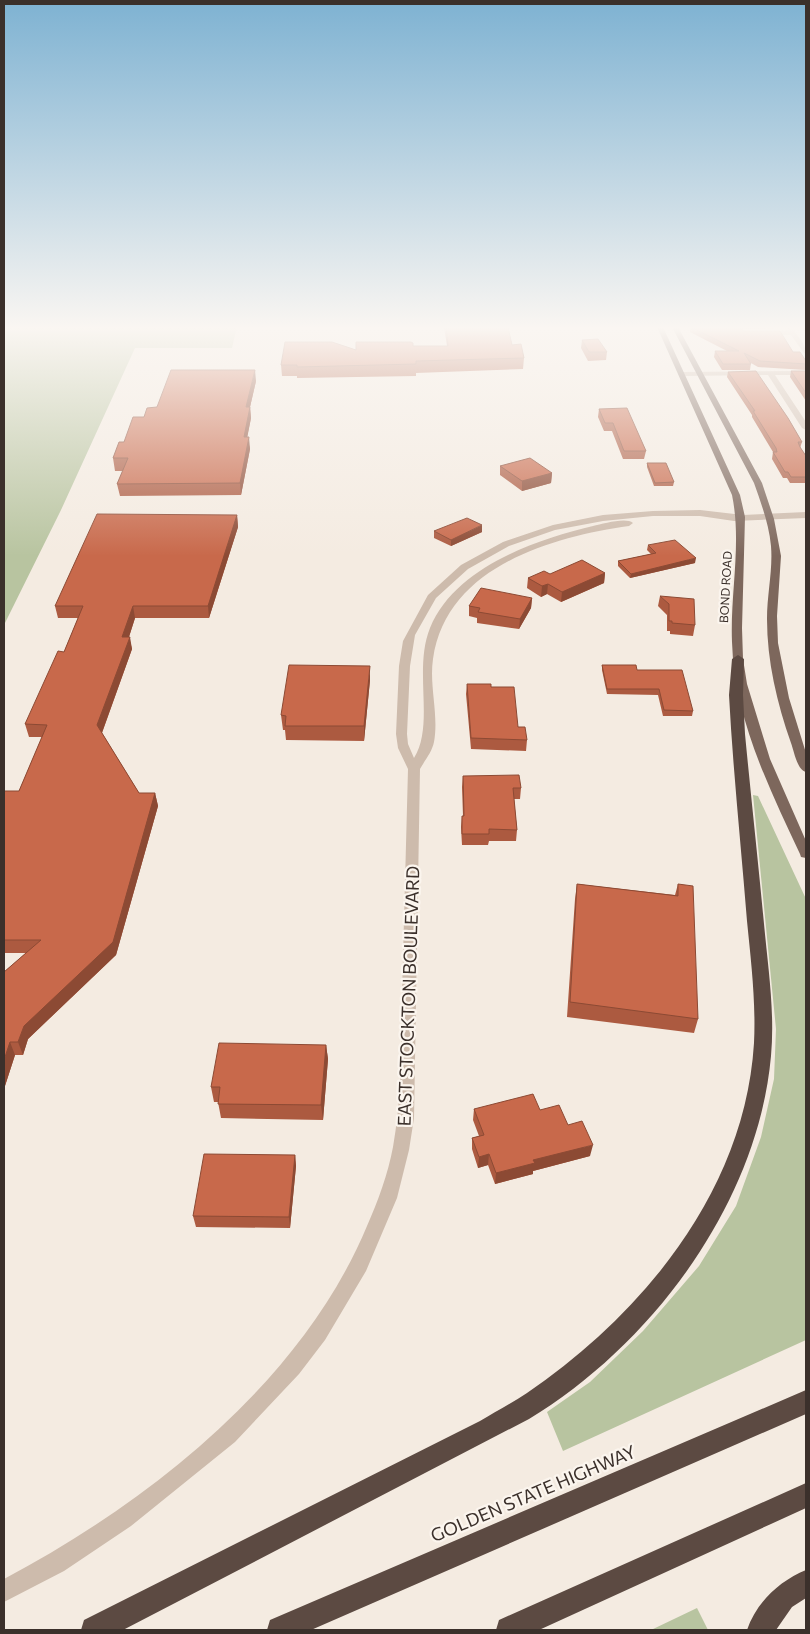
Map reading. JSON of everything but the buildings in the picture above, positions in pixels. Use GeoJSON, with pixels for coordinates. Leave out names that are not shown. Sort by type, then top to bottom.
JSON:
{"type":"FeatureCollection","features":[{"type":"Feature","properties":{"kind":"highway"},"geometry":{"type":"LineString","coordinates":[[94,1630],[158,1600],[488,1429],[538,1400],[583,1366],[625,1328],[659,1291],[688,1253],[713,1213],[738,1158],[747,1133],[757,1093],[763,1055],[762,987],[736,694],[738,659]]}},
{"type":"Feature","properties":{"kind":"highway","name":"GOLDEN STATE HIGHWAY"},"geometry":{"type":"LineString","coordinates":[[280,1630],[806,1402]]}},
{"type":"Feature","properties":{"kind":"highway"},"geometry":{"type":"LineString","coordinates":[[509,1630],[806,1495]]}},
{"type":"Feature","properties":{"kind":"highway"},"geometry":{"type":"LineString","coordinates":[[760,1630],[783,1598],[806,1583]]}},
{"type":"Feature","properties":{"kind":"main road","name":"BOND ROAD"},"geometry":{"type":"LineString","coordinates":[[696,403],[730,479],[741,517],[737,601],[738,659],[754,728],[787,813],[806,854]]}},
{"type":"Feature","properties":{"kind":"main road"},"geometry":{"type":"LineString","coordinates":[[716,403],[758,482],[768,516],[776,554],[772,623],[774,646],[782,694],[794,736],[806,768]]}},
{"type":"Feature","properties":{"kind":"street"},"geometry":{"type":"LineString","coordinates":[[790,403],[806,428]]}},
{"type":"Feature","properties":{"kind":"street","name":"EAST STOCKTON BOULEVARD"},"geometry":{"type":"LineString","coordinates":[[4,1591],[56,1563],[124,1519],[228,1435],[292,1367],[318,1333],[360,1265],[388,1198],[401,1150],[406,1118],[410,1037],[414,769],[402,740],[404,676],[407,646],[425,607],[442,587],[461,571],[483,557],[523,537],[588,520],[632,514],[709,512],[741,517]]}},
{"type":"Feature","properties":{"kind":"street","name":"EAST STOCKTON BOULEVARD"},"geometry":{"type":"LineString","coordinates":[[414,769],[428,741],[428,657],[437,625],[447,607],[473,580],[500,562],[557,538],[590,530],[645,522],[806,515]]}},
{"type":"Feature","properties":{"kind":"street"},"geometry":{"type":"LineString","coordinates":[[473,580],[470,575],[473,571],[520,545],[523,537]]}},
{"type":"Feature","properties":{"kind":"green space"},"geometry":{"type":"Polygon","coordinates":[[[4,403],[110,403],[61,510],[4,625],[4,403]]]}},
{"type":"Feature","properties":{"kind":"green space"},"geometry":{"type":"Polygon","coordinates":[[[753,795],[758,796],[806,899],[806,1340],[563,1451],[547,1412],[590,1382],[643,1331],[699,1266],[736,1206],[761,1137],[774,1079],[776,1029],[753,795]]]}},
{"type":"Feature","properties":{"kind":"green space"},"geometry":{"type":"Polygon","coordinates":[[[697,1608],[708,1630],[651,1630],[697,1608]]]}}]}
